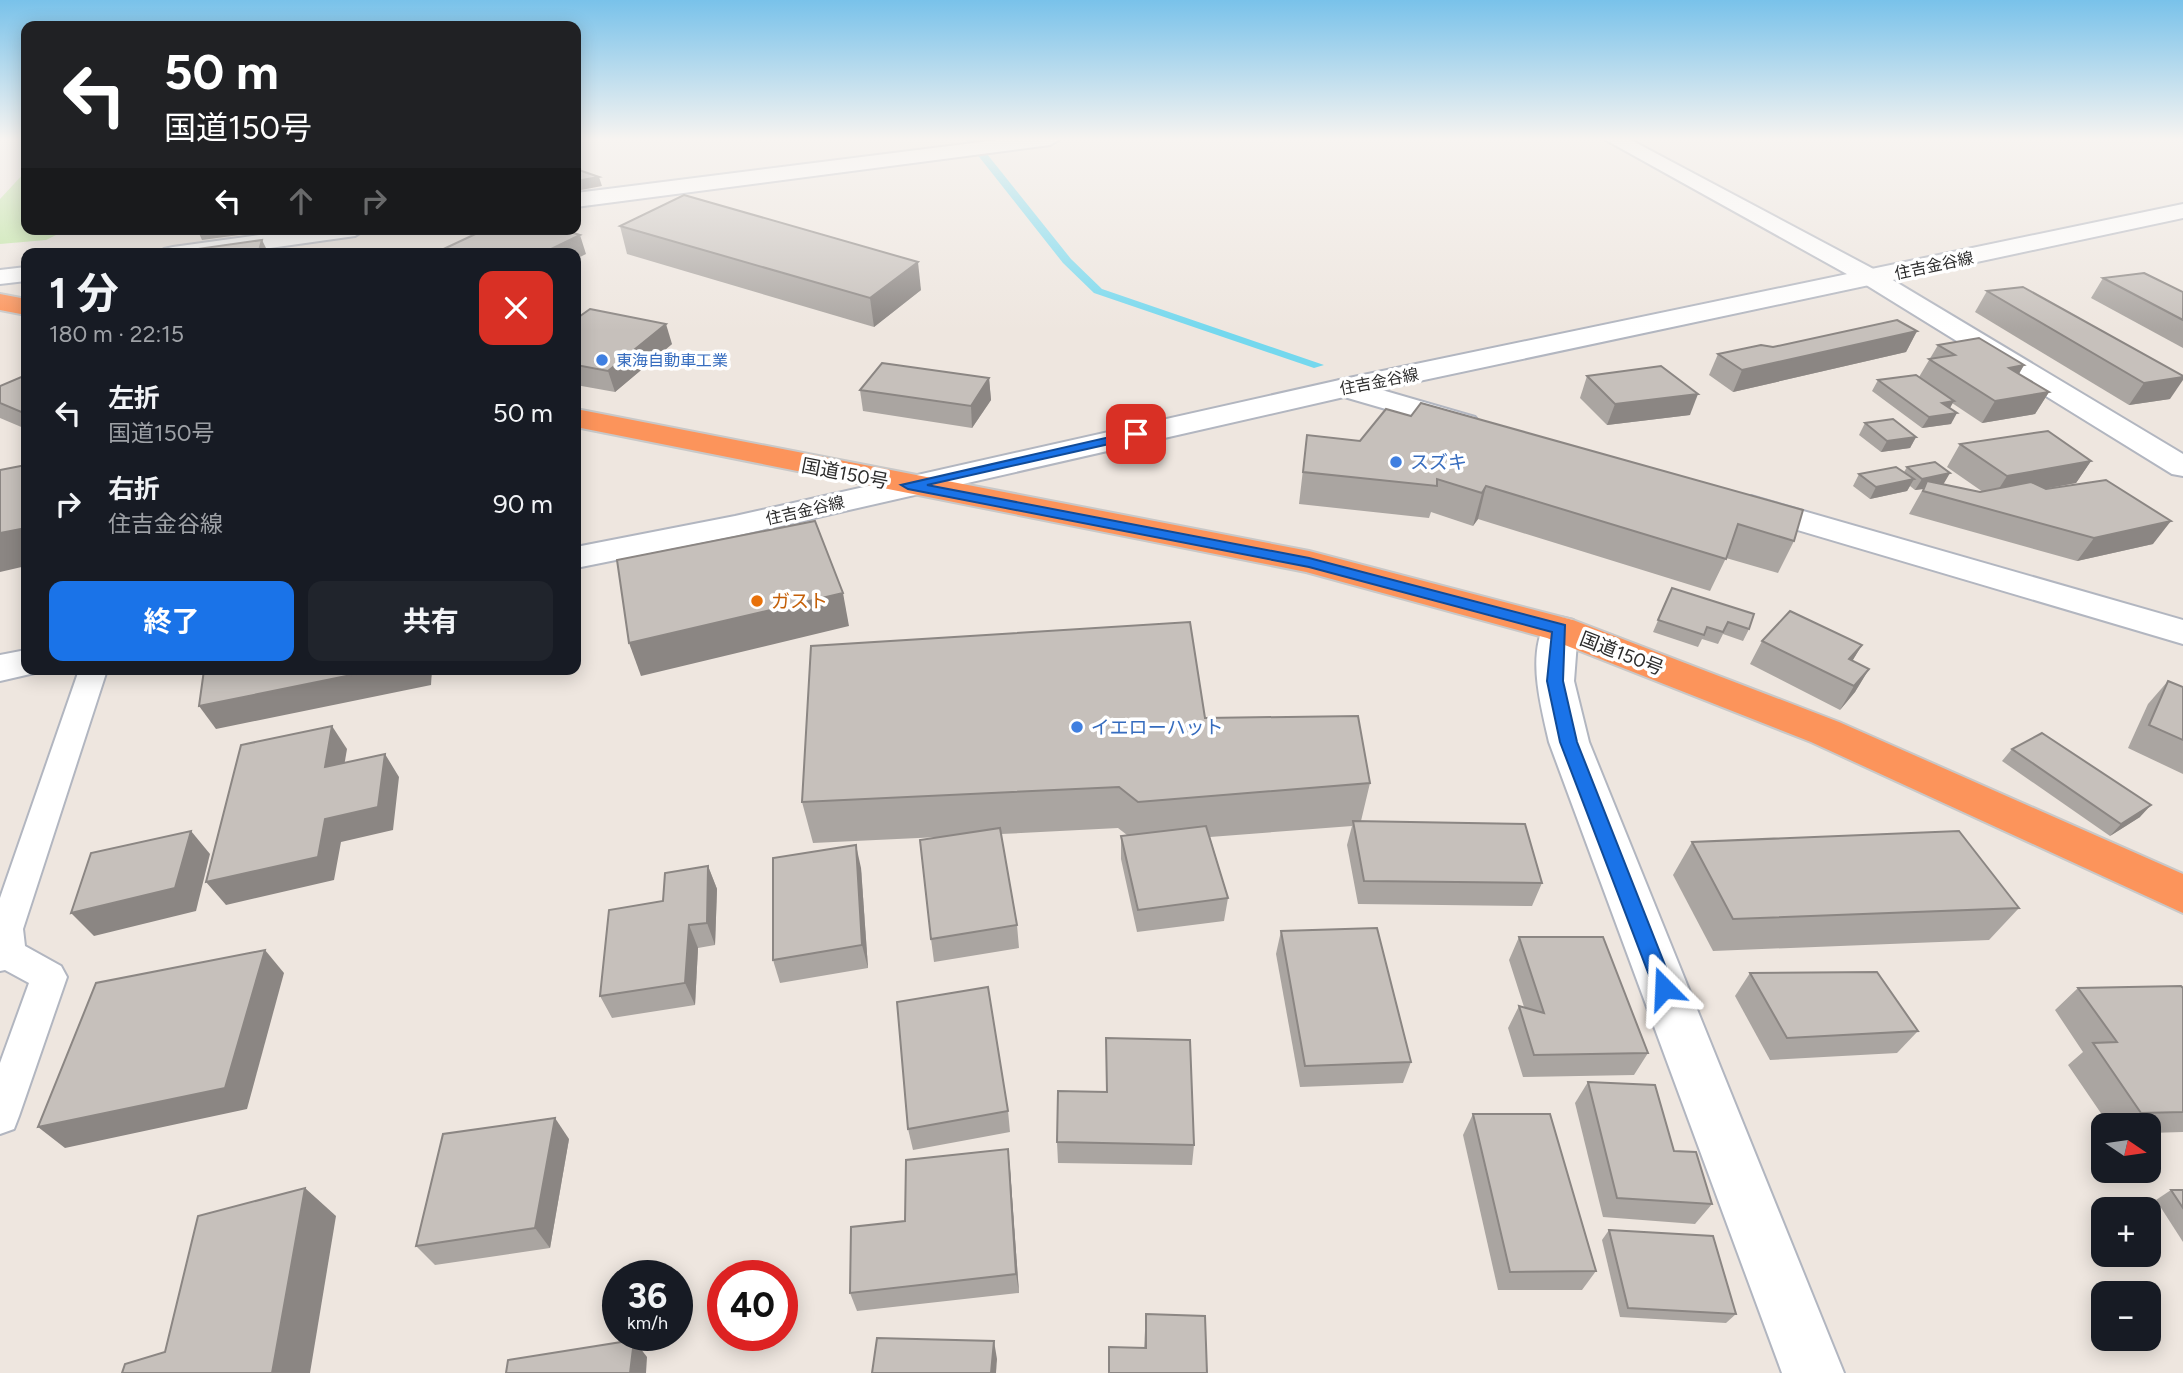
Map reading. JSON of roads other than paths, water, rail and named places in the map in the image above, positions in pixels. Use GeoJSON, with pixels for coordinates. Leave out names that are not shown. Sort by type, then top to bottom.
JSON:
{"type":"FeatureCollection","features":[{"type":"Feature","properties":{"kind":"highway"},"geometry":{"type":"LineString","coordinates":[[0,302],[21,306]]}},
{"type":"Feature","properties":{"kind":"highway","name":"国道150号"},"geometry":{"type":"LineString","coordinates":[[581,419],[1309,562],[1560,629],[1825,732],[2183,894]]}},
{"type":"Feature","properties":{"kind":"street"},"geometry":{"type":"LineString","coordinates":[[1733,203],[1872,278],[2183,467]]}},
{"type":"Feature","properties":{"kind":"street","name":"住吉金谷線"},"geometry":{"type":"LineString","coordinates":[[581,557],[734,526],[1345,388],[2183,211]]}},
{"type":"Feature","properties":{"kind":"street"},"geometry":{"type":"LineString","coordinates":[[217,248],[311,235]]}},
{"type":"Feature","properties":{"kind":"street"},"geometry":{"type":"LineString","coordinates":[[0,277],[21,275]]}},
{"type":"Feature","properties":{"kind":"street"},"geometry":{"type":"LineString","coordinates":[[1345,388],[1491,430]]}},
{"type":"Feature","properties":{"kind":"street"},"geometry":{"type":"LineString","coordinates":[[1717,496],[2183,632]]}},
{"type":"Feature","properties":{"kind":"street"},"geometry":{"type":"LineString","coordinates":[[1560,629],[1555,681],[1569,742],[1813,1373]]}},
{"type":"Feature","properties":{"kind":"street"},"geometry":{"type":"LineString","coordinates":[[0,668],[21,664]]}},
{"type":"Feature","properties":{"kind":"lane"},"geometry":{"type":"LineString","coordinates":[[0,1116],[49,977],[4,955],[6,929],[91,675]]}},
{"type":"Feature","properties":{"kind":"waterway"},"geometry":{"type":"LineString","coordinates":[[1021,203],[1067,261],[1098,291],[1318,365]]}},
{"type":"Feature","properties":{"kind":"place","name":"東海自動車工業"},"geometry":{"type":"Point","coordinates":[602,360]}},
{"type":"Feature","properties":{"kind":"place","name":"スズキ"},"geometry":{"type":"Point","coordinates":[1396,462]}},
{"type":"Feature","properties":{"kind":"place","name":"ガスト"},"geometry":{"type":"Point","coordinates":[757,601]}},
{"type":"Feature","properties":{"kind":"place","name":"イエローハット"},"geometry":{"type":"Point","coordinates":[1077,727]}}]}
